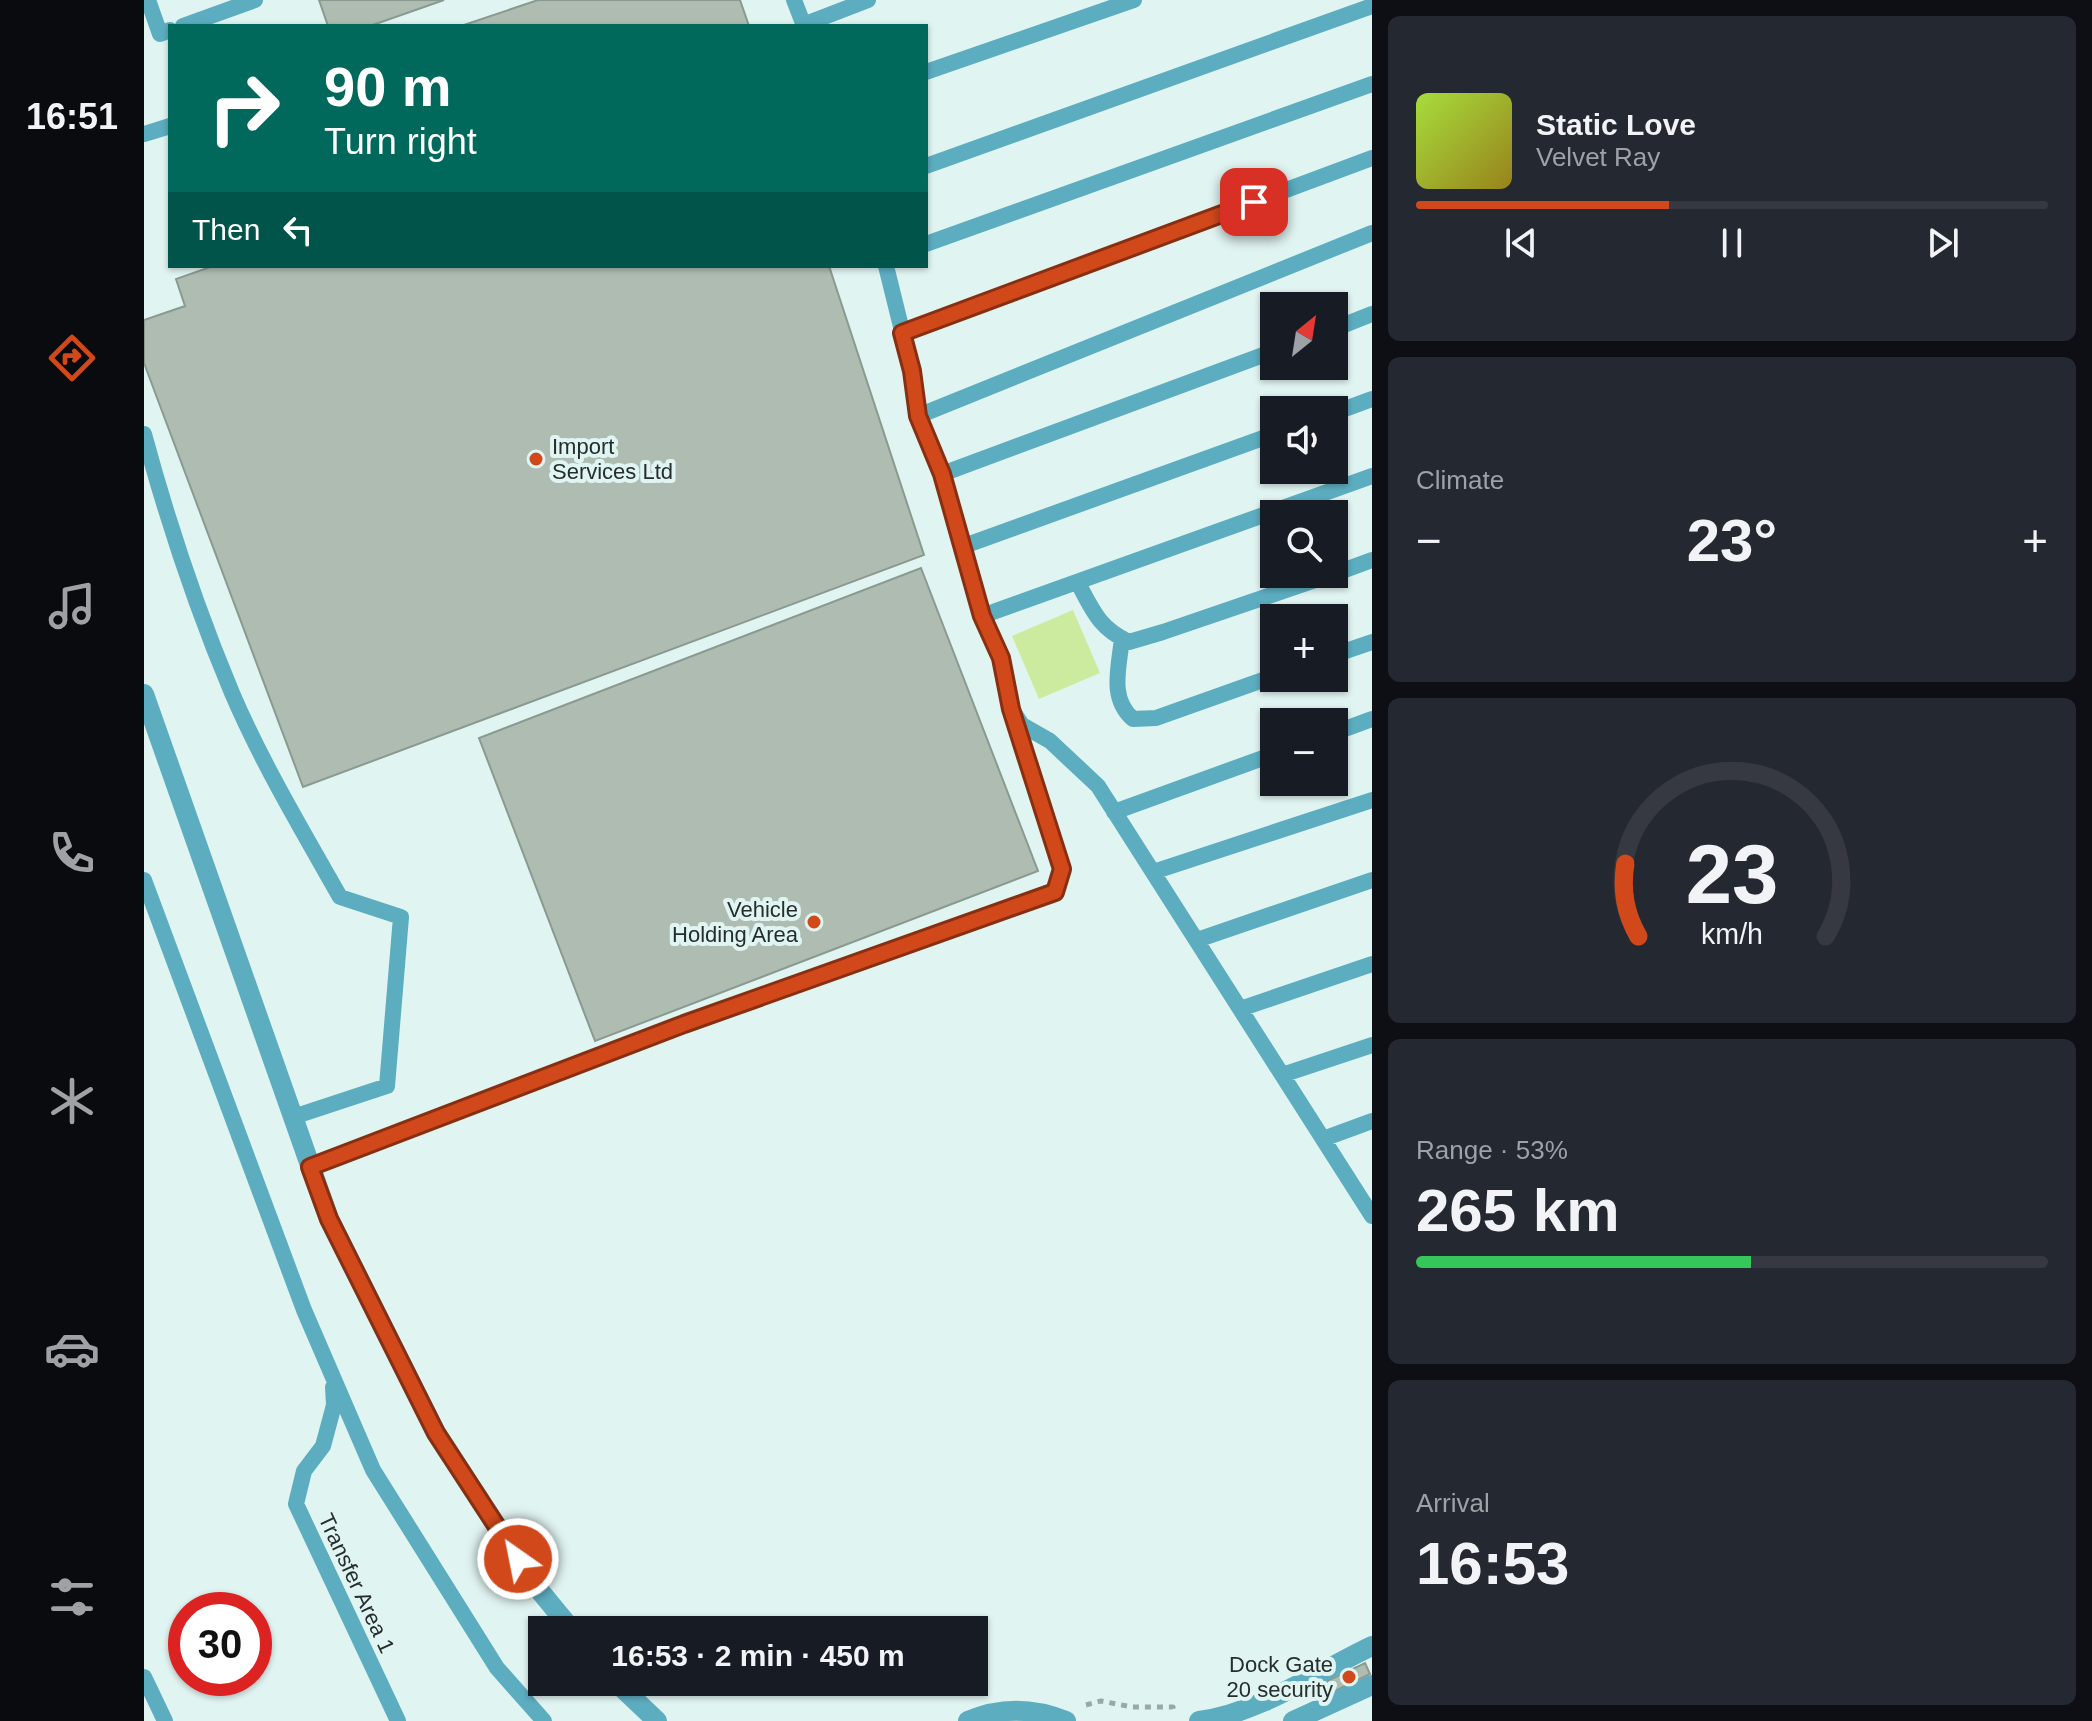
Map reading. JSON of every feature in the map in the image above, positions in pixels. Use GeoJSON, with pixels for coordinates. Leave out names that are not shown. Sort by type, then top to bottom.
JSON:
{"type":"FeatureCollection","features":[{"type":"Feature","properties":{"kind":"street"},"geometry":{"type":"LineString","coordinates":[[144,694],[329,1219],[436,1433],[535,1585],[560,1616]]}},
{"type":"Feature","properties":{"kind":"street"},"geometry":{"type":"LineString","coordinates":[[1199,1721],[1219,1718],[1268,1699],[1372,1646]]}},
{"type":"Feature","properties":{"kind":"street"},"geometry":{"type":"LineString","coordinates":[[1293,1721],[1372,1685]]}},
{"type":"Feature","properties":{"kind":"street"},"geometry":{"type":"LineString","coordinates":[[631,1696],[657,1721]]}},
{"type":"Feature","properties":{"kind":"street"},"geometry":{"type":"LineString","coordinates":[[968,1721],[984,1714],[1017,1710],[1058,1718]]}},
{"type":"Feature","properties":{"kind":"lane"},"geometry":{"type":"LineString","coordinates":[[148,0],[160,34],[168,31]]}},
{"type":"Feature","properties":{"kind":"lane"},"geometry":{"type":"LineString","coordinates":[[189,24],[255,0]]}},
{"type":"Feature","properties":{"kind":"lane"},"geometry":{"type":"LineString","coordinates":[[794,0],[804,24]]}},
{"type":"Feature","properties":{"kind":"lane"},"geometry":{"type":"LineString","coordinates":[[807,24],[868,0]]}},
{"type":"Feature","properties":{"kind":"lane"},"geometry":{"type":"LineString","coordinates":[[928,71],[1134,0]]}},
{"type":"Feature","properties":{"kind":"lane"},"geometry":{"type":"LineString","coordinates":[[928,165],[1372,6]]}},
{"type":"Feature","properties":{"kind":"lane"},"geometry":{"type":"LineString","coordinates":[[928,243],[1372,84]]}},
{"type":"Feature","properties":{"kind":"lane"},"geometry":{"type":"LineString","coordinates":[[144,134],[168,127]]}},
{"type":"Feature","properties":{"kind":"lane"},"geometry":{"type":"LineString","coordinates":[[902,333],[1372,158]]}},
{"type":"Feature","properties":{"kind":"lane"},"geometry":{"type":"LineString","coordinates":[[918,416],[1372,233]]}},
{"type":"Feature","properties":{"kind":"lane"},"geometry":{"type":"LineString","coordinates":[[310,1167],[684,1024],[1055,892],[1062,869],[1011,709],[1001,658],[982,616],[942,474],[918,416],[912,371],[886,268]]}},
{"type":"Feature","properties":{"kind":"lane"},"geometry":{"type":"LineString","coordinates":[[1348,323],[1372,314]]}},
{"type":"Feature","properties":{"kind":"lane"},"geometry":{"type":"LineString","coordinates":[[942,474],[1260,356]]}},
{"type":"Feature","properties":{"kind":"lane"},"geometry":{"type":"LineString","coordinates":[[1348,408],[1372,399]]}},
{"type":"Feature","properties":{"kind":"lane"},"geometry":{"type":"LineString","coordinates":[[144,434],[232,694],[293,813],[340,897],[401,917],[387,1086],[293,1117]]}},
{"type":"Feature","properties":{"kind":"lane"},"geometry":{"type":"LineString","coordinates":[[964,546],[1260,439]]}},
{"type":"Feature","properties":{"kind":"lane"},"geometry":{"type":"LineString","coordinates":[[982,616],[1372,476]]}},
{"type":"Feature","properties":{"kind":"lane"},"geometry":{"type":"LineString","coordinates":[[1348,569],[1372,560]]}},
{"type":"Feature","properties":{"kind":"lane"},"geometry":{"type":"LineString","coordinates":[[1078,583],[1100,623],[1129,642],[1292,588]]}},
{"type":"Feature","properties":{"kind":"lane"},"geometry":{"type":"LineString","coordinates":[[1122,638],[1117,686],[1120,708],[1133,719],[1156,718],[1260,681]]}},
{"type":"Feature","properties":{"kind":"lane"},"geometry":{"type":"LineString","coordinates":[[1348,650],[1372,642]]}},
{"type":"Feature","properties":{"kind":"lane"},"geometry":{"type":"LineString","coordinates":[[1011,709],[1022,725],[1050,741],[1098,786],[1323,1139],[1367,1199],[1372,1216]]}},
{"type":"Feature","properties":{"kind":"lane"},"geometry":{"type":"LineString","coordinates":[[1348,728],[1372,719]]}},
{"type":"Feature","properties":{"kind":"lane"},"geometry":{"type":"LineString","coordinates":[[1114,812],[1260,759]]}},
{"type":"Feature","properties":{"kind":"lane"},"geometry":{"type":"LineString","coordinates":[[1153,872],[1372,800]]}},
{"type":"Feature","properties":{"kind":"lane"},"geometry":{"type":"LineString","coordinates":[[144,880],[304,1310],[373,1470],[497,1668],[544,1721]]}},
{"type":"Feature","properties":{"kind":"lane"},"geometry":{"type":"LineString","coordinates":[[1197,940],[1372,880]]}},
{"type":"Feature","properties":{"kind":"lane"},"geometry":{"type":"LineString","coordinates":[[1240,1009],[1372,964]]}},
{"type":"Feature","properties":{"kind":"lane"},"geometry":{"type":"LineString","coordinates":[[1282,1075],[1372,1045]]}},
{"type":"Feature","properties":{"kind":"lane"},"geometry":{"type":"LineString","coordinates":[[1323,1139],[1372,1121]]}},
{"type":"Feature","properties":{"kind":"lane","name":"Transfer Area 1"},"geometry":{"type":"LineString","coordinates":[[331,1373],[334,1405],[323,1446],[304,1471],[296,1504],[398,1721]]}},
{"type":"Feature","properties":{"kind":"lane"},"geometry":{"type":"LineString","coordinates":[[144,1677],[165,1721]]}},
{"type":"Feature","properties":{"kind":"path"},"geometry":{"type":"LineString","coordinates":[[1058,1718],[1101,1701],[1132,1707],[1173,1707],[1177,1721]]}},
{"type":"Feature","properties":{"kind":"green space"},"geometry":{"type":"Polygon","coordinates":[[[1073,610],[1100,673],[1039,699],[1012,636],[1073,610]]]}},
{"type":"Feature","properties":{"kind":"building"},"geometry":{"type":"Polygon","coordinates":[[[319,0],[444,0],[376,24],[327,24],[319,0]]]}},
{"type":"Feature","properties":{"kind":"building"},"geometry":{"type":"Polygon","coordinates":[[[538,0],[740,0],[748,24],[467,24],[538,0]]]}},
{"type":"Feature","properties":{"kind":"building","name":"Import Services Ltd"},"geometry":{"type":"Polygon","coordinates":[[[207,268],[830,268],[924,555],[303,787],[144,363],[144,320],[185,306],[176,279],[207,268]]]}},
{"type":"Feature","properties":{"kind":"building"},"geometry":{"type":"Polygon","coordinates":[[[921,568],[1038,871],[595,1041],[479,738],[921,568]]]}},
{"type":"Feature","properties":{"kind":"building","name":"Dock Gate 20 security"},"geometry":{"type":"Polygon","coordinates":[[[1365,1663],[1370,1674],[1333,1692],[1327,1681],[1365,1663]]]}},
{"type":"Feature","properties":{"kind":"place","name":"Import Services Ltd"},"geometry":{"type":"Point","coordinates":[536,459]}},
{"type":"Feature","properties":{"kind":"place","name":"Vehicle Holding Area"},"geometry":{"type":"Point","coordinates":[814,922]}},
{"type":"Feature","properties":{"kind":"place","name":"Dock Gate 20 security"},"geometry":{"type":"Point","coordinates":[1349,1677]}},
{"type":"Feature","properties":{"kind":"route"},"geometry":{"type":"LineString","coordinates":[[518,1559],[436,1433],[329,1219],[310,1167],[684,1024],[1055,892],[1062,869],[1011,709],[1001,658],[982,616],[942,474],[918,416],[912,371],[902,333],[1254,202]]}}]}
